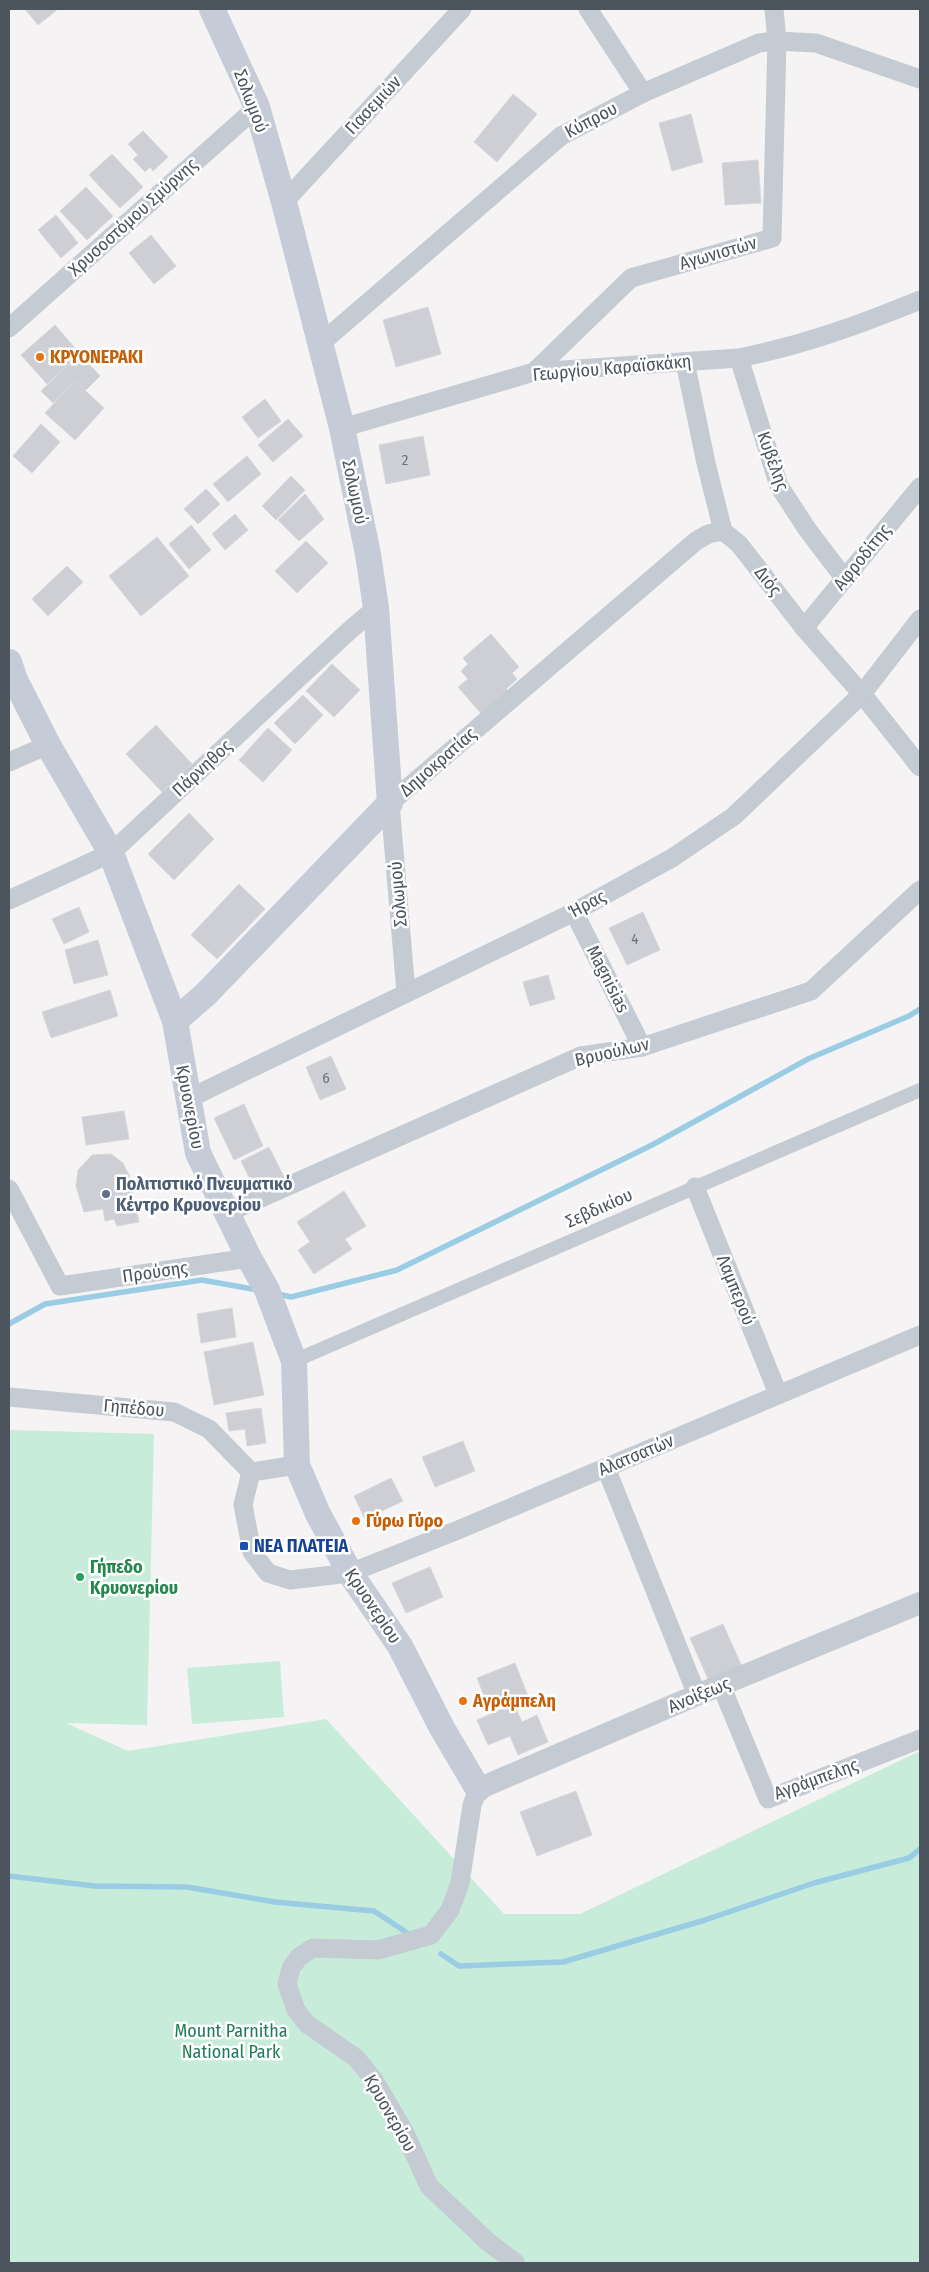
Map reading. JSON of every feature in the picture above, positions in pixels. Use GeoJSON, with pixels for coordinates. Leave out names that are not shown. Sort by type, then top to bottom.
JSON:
{"type":"FeatureCollection","features":[{"type":"Feature","properties":{"kind":"main road","name":"Σολωμού"},"geometry":{"type":"LineString","coordinates":[[212,9],[257,107],[284,202],[342,428],[368,554],[376,608],[390,803]]}},
{"type":"Feature","properties":{"kind":"main road","name":"Κρυονερίου"},"geometry":{"type":"LineString","coordinates":[[9,662],[15,680],[48,745],[112,853],[174,1021],[198,1153],[249,1258],[267,1290],[294,1361],[297,1465],[318,1514],[350,1573],[400,1646],[442,1728],[478,1789]]}},
{"type":"Feature","properties":{"kind":"main road","name":"Δημοκρατίας"},"geometry":{"type":"LineString","coordinates":[[174,1021],[206,994],[390,803]]}},
{"type":"Feature","properties":{"kind":"street","name":"Γιασεμιών"},"geometry":{"type":"LineString","coordinates":[[284,202],[462,9]]}},
{"type":"Feature","properties":{"kind":"street"},"geometry":{"type":"LineString","coordinates":[[588,9],[643,93]]}},
{"type":"Feature","properties":{"kind":"street","name":"Αγωνιστών"},"geometry":{"type":"LineString","coordinates":[[534,372],[632,278],[772,238],[776,41],[774,9]]}},
{"type":"Feature","properties":{"kind":"street","name":"Κύπρου"},"geometry":{"type":"LineString","coordinates":[[320,344],[561,136],[643,93],[759,44],[776,41],[816,43],[920,79]]}},
{"type":"Feature","properties":{"kind":"street","name":"Χρυσοστόμου Σμύρνης"},"geometry":{"type":"LineString","coordinates":[[9,328],[257,107]]}},
{"type":"Feature","properties":{"kind":"street","name":"Γεωργίου Καραϊσκάκη"},"geometry":{"type":"LineString","coordinates":[[342,428],[534,372],[739,358],[770,352],[847,329],[920,300]]}},
{"type":"Feature","properties":{"kind":"street","name":"Κυβέλης"},"geometry":{"type":"LineString","coordinates":[[739,358],[779,486],[807,529],[845,579]]}},
{"type":"Feature","properties":{"kind":"street"},"geometry":{"type":"LineString","coordinates":[[686,362],[706,463],[723,530]]}},
{"type":"Feature","properties":{"kind":"street","name":"Αφροδίτης"},"geometry":{"type":"LineString","coordinates":[[804,628],[920,487]]}},
{"type":"Feature","properties":{"kind":"street","name":"Διός"},"geometry":{"type":"LineString","coordinates":[[723,530],[740,544],[804,628],[862,694],[920,766]]}},
{"type":"Feature","properties":{"kind":"street","name":"Δημοκρατίας"},"geometry":{"type":"LineString","coordinates":[[390,803],[696,541],[708,534],[723,530]]}},
{"type":"Feature","properties":{"kind":"street","name":"Πάρνηθος"},"geometry":{"type":"LineString","coordinates":[[9,900],[112,853],[350,630],[376,608]]}},
{"type":"Feature","properties":{"kind":"street","name":"Ήρας"},"geometry":{"type":"LineString","coordinates":[[188,1099],[574,912],[672,858],[734,816],[862,694],[920,619]]}},
{"type":"Feature","properties":{"kind":"street"},"geometry":{"type":"LineString","coordinates":[[9,762],[48,745]]}},
{"type":"Feature","properties":{"kind":"street","name":"Σολωμού"},"geometry":{"type":"LineString","coordinates":[[390,803],[406,993]]}},
{"type":"Feature","properties":{"kind":"street","name":"Βρυούλων"},"geometry":{"type":"LineString","coordinates":[[227,1213],[581,1056],[642,1047],[811,991],[920,890]]}},
{"type":"Feature","properties":{"kind":"street","name":"Magnisias"},"geometry":{"type":"LineString","coordinates":[[574,912],[642,1047]]}},
{"type":"Feature","properties":{"kind":"street","name":"Σεβδικίου"},"geometry":{"type":"LineString","coordinates":[[294,1361],[920,1090]]}},
{"type":"Feature","properties":{"kind":"street","name":"Λαμπερού"},"geometry":{"type":"LineString","coordinates":[[695,1187],[778,1394]]}},
{"type":"Feature","properties":{"kind":"street","name":"Προύσης"},"geometry":{"type":"LineString","coordinates":[[9,1189],[60,1286],[249,1258]]}},
{"type":"Feature","properties":{"kind":"street","name":"Αλατσατών"},"geometry":{"type":"LineString","coordinates":[[251,1472],[244,1505],[252,1552],[268,1573],[290,1580],[350,1573],[606,1468],[778,1394],[919,1338]]}},
{"type":"Feature","properties":{"kind":"street","name":"Γηπέδου"},"geometry":{"type":"LineString","coordinates":[[9,1398],[174,1412],[209,1429],[251,1472]]}},
{"type":"Feature","properties":{"kind":"street"},"geometry":{"type":"LineString","coordinates":[[251,1472],[297,1465]]}},
{"type":"Feature","properties":{"kind":"street"},"geometry":{"type":"LineString","coordinates":[[606,1468],[697,1695]]}},
{"type":"Feature","properties":{"kind":"street","name":"Ανοίξεως"},"geometry":{"type":"LineString","coordinates":[[478,1789],[697,1695],[920,1603]]}},
{"type":"Feature","properties":{"kind":"street","name":"Αγράμπελης"},"geometry":{"type":"LineString","coordinates":[[721,1685],[768,1799],[920,1739]]}},
{"type":"Feature","properties":{"kind":"street","name":"Κρυονερίου"},"geometry":{"type":"LineString","coordinates":[[478,1789],[472,1805],[460,1883],[450,1910],[431,1935],[378,1950],[313,1948],[299,1957],[291,1968],[287,1984],[296,2010],[307,2024],[356,2058],[374,2080],[404,2131],[428,2186],[488,2242],[516,2263]]}},
{"type":"Feature","properties":{"kind":"green space","name":"Mount Parnitha National Park"},"geometry":{"type":"Polygon","coordinates":[[[9,1430],[154,1434],[147,1725],[66,1723],[128,1751],[326,1719],[504,1914],[580,1914],[920,1751],[920,2263],[9,2263],[9,1430]]]}},
{"type":"Feature","properties":{"kind":"green space"},"geometry":{"type":"Polygon","coordinates":[[[280,1661],[284,1717],[192,1724],[187,1668],[280,1661]]]}},
{"type":"Feature","properties":{"kind":"building"},"geometry":{"type":"Polygon","coordinates":[[[25,9],[58,9],[38,25],[25,9]]]}},
{"type":"Feature","properties":{"kind":"building"},"geometry":{"type":"Polygon","coordinates":[[[513,94],[537,114],[497,162],[474,142],[513,94]]]}},
{"type":"Feature","properties":{"kind":"building"},"geometry":{"type":"Polygon","coordinates":[[[691,114],[703,162],[672,171],[659,123],[691,114]]]}},
{"type":"Feature","properties":{"kind":"building"},"geometry":{"type":"Polygon","coordinates":[[[143,131],[168,157],[153,171],[150,167],[145,172],[133,159],[138,155],[128,144],[143,131]]]}},
{"type":"Feature","properties":{"kind":"building"},"geometry":{"type":"Polygon","coordinates":[[[112,154],[143,187],[120,208],[89,175],[112,154]]]}},
{"type":"Feature","properties":{"kind":"building"},"geometry":{"type":"Polygon","coordinates":[[[758,160],[761,203],[725,205],[722,163],[758,160]]]}},
{"type":"Feature","properties":{"kind":"building"},"geometry":{"type":"Polygon","coordinates":[[[86,187],[113,216],[87,240],[60,211],[86,187]]]}},
{"type":"Feature","properties":{"kind":"building"},"geometry":{"type":"Polygon","coordinates":[[[56,215],[78,243],[61,258],[38,230],[56,215]]]}},
{"type":"Feature","properties":{"kind":"building"},"geometry":{"type":"Polygon","coordinates":[[[151,235],[176,266],[154,284],[129,253],[151,235]]]}},
{"type":"Feature","properties":{"kind":"building"},"geometry":{"type":"Polygon","coordinates":[[[428,307],[441,354],[396,367],[383,320],[428,307]]]}},
{"type":"Feature","properties":{"kind":"building"},"geometry":{"type":"Polygon","coordinates":[[[55,325],[80,354],[47,384],[21,355],[55,325]]]}},
{"type":"Feature","properties":{"kind":"building"},"geometry":{"type":"Polygon","coordinates":[[[80,354],[100,376],[85,391],[75,381],[53,403],[41,391],[80,354]]]}},
{"type":"Feature","properties":{"kind":"building"},"geometry":{"type":"Polygon","coordinates":[[[75,381],[104,408],[75,440],[45,413],[75,381]]]}},
{"type":"Feature","properties":{"kind":"building"},"geometry":{"type":"Polygon","coordinates":[[[265,399],[281,421],[258,438],[242,417],[265,399]]]}},
{"type":"Feature","properties":{"kind":"building"},"geometry":{"type":"Polygon","coordinates":[[[288,419],[303,436],[273,462],[258,445],[288,419]]]}},
{"type":"Feature","properties":{"kind":"building"},"geometry":{"type":"Polygon","coordinates":[[[41,424],[60,442],[32,473],[13,456],[41,424]]]}},
{"type":"Feature","properties":{"kind":"building"},"geometry":{"type":"Polygon","coordinates":[[[423,436],[430,475],[386,484],[379,445],[423,436]]]}},
{"type":"Feature","properties":{"kind":"building"},"geometry":{"type":"Polygon","coordinates":[[[247,456],[261,474],[228,502],[213,484],[247,456]]]}},
{"type":"Feature","properties":{"kind":"building"},"geometry":{"type":"Polygon","coordinates":[[[291,476],[305,490],[276,520],[262,506],[291,476]]]}},
{"type":"Feature","properties":{"kind":"building"},"geometry":{"type":"Polygon","coordinates":[[[206,489],[220,504],[198,524],[184,509],[206,489]]]}},
{"type":"Feature","properties":{"kind":"building"},"geometry":{"type":"Polygon","coordinates":[[[305,494],[324,519],[299,541],[278,520],[305,494]]]}},
{"type":"Feature","properties":{"kind":"building"},"geometry":{"type":"Polygon","coordinates":[[[235,514],[248,530],[225,550],[212,534],[235,514]]]}},
{"type":"Feature","properties":{"kind":"building"},"geometry":{"type":"Polygon","coordinates":[[[191,525],[211,550],[189,569],[169,544],[191,525]]]}},
{"type":"Feature","properties":{"kind":"building"},"geometry":{"type":"Polygon","coordinates":[[[157,537],[189,576],[141,616],[109,576],[157,537]]]}},
{"type":"Feature","properties":{"kind":"building"},"geometry":{"type":"Polygon","coordinates":[[[306,541],[328,563],[297,593],[275,571],[306,541]]]}},
{"type":"Feature","properties":{"kind":"building"},"geometry":{"type":"Polygon","coordinates":[[[67,566],[83,582],[48,616],[32,599],[67,566]]]}},
{"type":"Feature","properties":{"kind":"building"},"geometry":{"type":"Polygon","coordinates":[[[491,634],[519,667],[512,673],[517,679],[506,689],[511,694],[484,717],[458,687],[468,679],[461,671],[468,664],[463,658],[491,634]]]}},
{"type":"Feature","properties":{"kind":"building"},"geometry":{"type":"Polygon","coordinates":[[[332,664],[360,690],[334,717],[306,691],[332,664]]]}},
{"type":"Feature","properties":{"kind":"building"},"geometry":{"type":"Polygon","coordinates":[[[303,695],[323,715],[295,744],[274,723],[303,695]]]}},
{"type":"Feature","properties":{"kind":"building"},"geometry":{"type":"Polygon","coordinates":[[[156,725],[192,764],[162,792],[126,754],[156,725]]]}},
{"type":"Feature","properties":{"kind":"building"},"geometry":{"type":"Polygon","coordinates":[[[268,728],[292,750],[263,782],[239,760],[268,728]]]}},
{"type":"Feature","properties":{"kind":"building"},"geometry":{"type":"Polygon","coordinates":[[[189,813],[214,839],[174,880],[148,854],[189,813]]]}},
{"type":"Feature","properties":{"kind":"building"},"geometry":{"type":"Polygon","coordinates":[[[239,884],[265,909],[217,959],[191,935],[239,884]]]}},
{"type":"Feature","properties":{"kind":"building"},"geometry":{"type":"Polygon","coordinates":[[[79,907],[89,932],[64,944],[52,919],[79,907]]]}},
{"type":"Feature","properties":{"kind":"building"},"geometry":{"type":"Polygon","coordinates":[[[643,912],[660,950],[627,965],[609,928],[643,912]]]}},
{"type":"Feature","properties":{"kind":"building"},"geometry":{"type":"Polygon","coordinates":[[[98,940],[108,975],[74,984],[65,950],[98,940]]]}},
{"type":"Feature","properties":{"kind":"building"},"geometry":{"type":"Polygon","coordinates":[[[548,975],[555,999],[530,1006],[523,982],[548,975]]]}},
{"type":"Feature","properties":{"kind":"building"},"geometry":{"type":"Polygon","coordinates":[[[110,990],[118,1016],[51,1038],[42,1012],[110,990]]]}},
{"type":"Feature","properties":{"kind":"building"},"geometry":{"type":"Polygon","coordinates":[[[331,1056],[346,1089],[320,1100],[306,1067],[331,1056]]]}},
{"type":"Feature","properties":{"kind":"building"},"geometry":{"type":"Polygon","coordinates":[[[244,1104],[263,1146],[234,1160],[214,1118],[244,1104]]]}},
{"type":"Feature","properties":{"kind":"building"},"geometry":{"type":"Polygon","coordinates":[[[124,1111],[129,1139],[86,1145],[82,1117],[124,1111]]]}},
{"type":"Feature","properties":{"kind":"building"},"geometry":{"type":"Polygon","coordinates":[[[269,1147],[285,1179],[257,1193],[241,1161],[269,1147]]]}},
{"type":"Feature","properties":{"kind":"building","name":"Πολιτιστικό Πνευματικό Κέντρο Κρυονερίου"},"geometry":{"type":"Polygon","coordinates":[[[111,1154],[123,1163],[129,1175],[139,1222],[117,1226],[114,1219],[105,1221],[103,1209],[84,1212],[76,1186],[78,1170],[92,1155],[111,1154]]]}},
{"type":"Feature","properties":{"kind":"building"},"geometry":{"type":"Polygon","coordinates":[[[344,1191],[366,1226],[345,1239],[352,1249],[314,1274],[298,1250],[310,1242],[297,1222],[344,1191]]]}},
{"type":"Feature","properties":{"kind":"building"},"geometry":{"type":"Polygon","coordinates":[[[232,1308],[236,1337],[201,1343],[197,1314],[232,1308]]]}},
{"type":"Feature","properties":{"kind":"building"},"geometry":{"type":"Polygon","coordinates":[[[253,1342],[264,1395],[214,1405],[204,1352],[253,1342]]]}},
{"type":"Feature","properties":{"kind":"building"},"geometry":{"type":"Polygon","coordinates":[[[261,1408],[266,1443],[247,1446],[245,1429],[229,1431],[226,1413],[261,1408]]]}},
{"type":"Feature","properties":{"kind":"building"},"geometry":{"type":"Polygon","coordinates":[[[463,1441],[475,1471],[435,1487],[422,1457],[463,1441]]]}},
{"type":"Feature","properties":{"kind":"building"},"geometry":{"type":"Polygon","coordinates":[[[391,1478],[403,1501],[365,1519],[354,1496],[391,1478]]]}},
{"type":"Feature","properties":{"kind":"building"},"geometry":{"type":"Polygon","coordinates":[[[430,1567],[443,1597],[406,1613],[392,1583],[430,1567]]]}},
{"type":"Feature","properties":{"kind":"building"},"geometry":{"type":"Polygon","coordinates":[[[723,1624],[742,1667],[709,1681],[690,1638],[723,1624]]]}},
{"type":"Feature","properties":{"kind":"building"},"geometry":{"type":"Polygon","coordinates":[[[515,1663],[528,1696],[490,1711],[477,1678],[515,1663]]]}},
{"type":"Feature","properties":{"kind":"building"},"geometry":{"type":"Polygon","coordinates":[[[514,1704],[522,1722],[537,1715],[548,1742],[518,1755],[510,1736],[488,1745],[477,1720],[514,1704]]]}},
{"type":"Feature","properties":{"kind":"building"},"geometry":{"type":"Polygon","coordinates":[[[576,1791],[592,1835],[537,1856],[520,1812],[576,1791]]]}},
{"type":"Feature","properties":{"kind":"waterway"},"geometry":{"type":"LineString","coordinates":[[278,1294],[291,1297],[397,1270],[652,1145],[808,1059],[909,1016],[920,1009]]}},
{"type":"Feature","properties":{"kind":"waterway"},"geometry":{"type":"LineString","coordinates":[[9,1324],[45,1304],[202,1280],[258,1290]]}},
{"type":"Feature","properties":{"kind":"waterway"},"geometry":{"type":"LineString","coordinates":[[441,1954],[459,1966],[563,1962],[705,1920],[814,1883],[909,1858],[920,1849]]}},
{"type":"Feature","properties":{"kind":"waterway"},"geometry":{"type":"LineString","coordinates":[[9,1876],[95,1886],[187,1887],[275,1902],[374,1911],[412,1936]]}},
{"type":"Feature","properties":{"kind":"place","name":"ΚΡΥΟΝΕΡΑΚΙ"},"geometry":{"type":"Point","coordinates":[40,357]}},
{"type":"Feature","properties":{"kind":"place","name":"Πολιτιστικό Πνευματικό Κέντρο Κρυονερίου"},"geometry":{"type":"Point","coordinates":[106,1194]}},
{"type":"Feature","properties":{"kind":"place","name":"Γύρω Γύρο"},"geometry":{"type":"Point","coordinates":[356,1521]}},
{"type":"Feature","properties":{"kind":"place","name":"ΝΕΑ ΠΛΑΤΕΙΑ"},"geometry":{"type":"Point","coordinates":[244,1546]}},
{"type":"Feature","properties":{"kind":"place","name":"Γήπεδο Κρυονερίου"},"geometry":{"type":"Point","coordinates":[80,1577]}},
{"type":"Feature","properties":{"kind":"place","name":"Αγράμπελη"},"geometry":{"type":"Point","coordinates":[463,1701]}}]}
